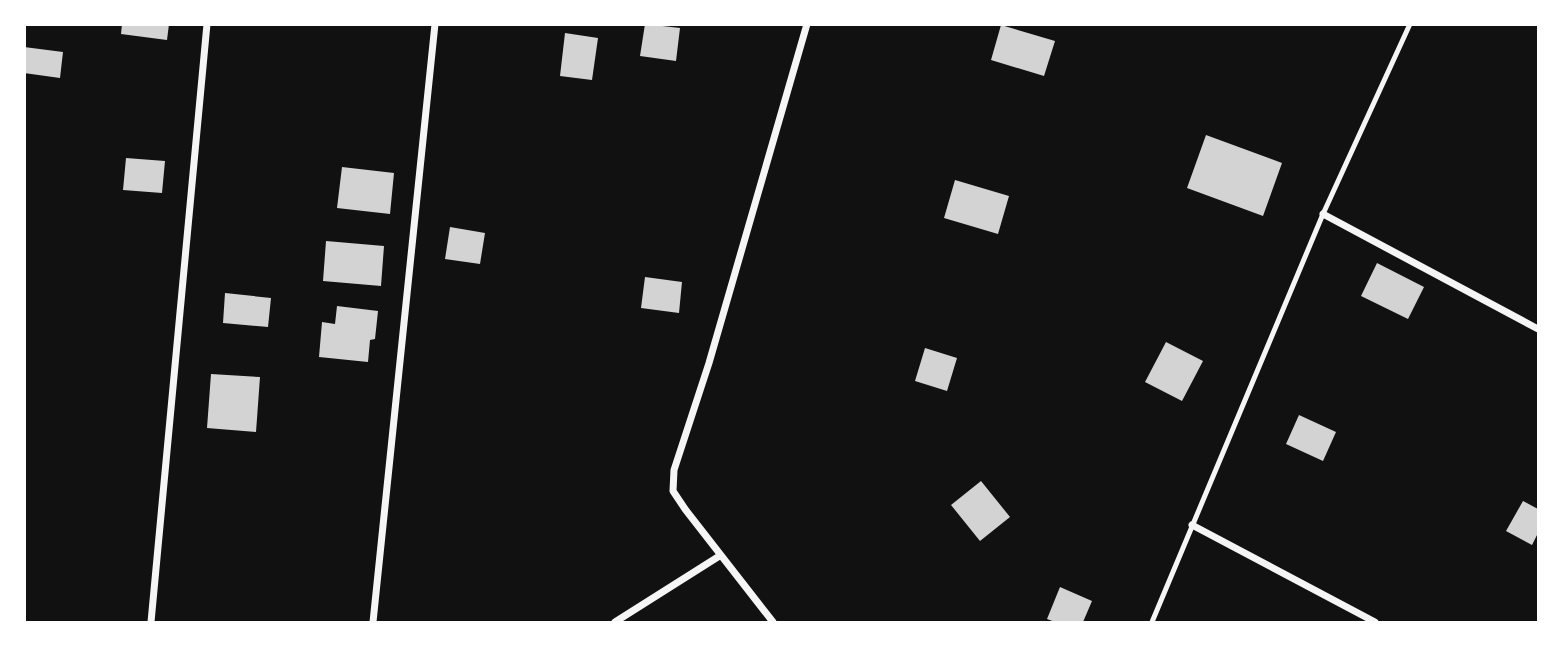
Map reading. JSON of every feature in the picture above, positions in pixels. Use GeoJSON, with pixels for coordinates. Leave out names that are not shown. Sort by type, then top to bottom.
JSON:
{"type":"FeatureCollection","features":[{"type":"Feature","properties":{"kind":"street"},"geometry":{"type":"LineString","coordinates":[[151,622],[207,24]]}},
{"type":"Feature","properties":{"kind":"street"},"geometry":{"type":"LineString","coordinates":[[373,622],[435,24]]}},
{"type":"Feature","properties":{"kind":"street"},"geometry":{"type":"LineString","coordinates":[[773,622],[673,491],[674,470],[709,363],[807,24]]}},
{"type":"Feature","properties":{"kind":"street"},"geometry":{"type":"LineString","coordinates":[[1323,214],[1538,328]]}},
{"type":"Feature","properties":{"kind":"street"},"geometry":{"type":"LineString","coordinates":[[1192,525],[1375,622]]}},
{"type":"Feature","properties":{"kind":"street"},"geometry":{"type":"LineString","coordinates":[[615,622],[721,555]]}},
{"type":"Feature","properties":{"kind":"lane"},"geometry":{"type":"LineString","coordinates":[[1152,622],[1323,214],[1410,24]]}},
{"type":"Feature","properties":{"kind":"building"},"geometry":{"type":"Polygon","coordinates":[[[122,24],[169,24],[167,40],[121,34],[122,24]]]}},
{"type":"Feature","properties":{"kind":"building"},"geometry":{"type":"Polygon","coordinates":[[[645,24],[680,28],[676,61],[640,56],[645,24]]]}},
{"type":"Feature","properties":{"kind":"building"},"geometry":{"type":"Polygon","coordinates":[[[1001,25],[1055,41],[1044,76],[991,60],[1001,25]]]}},
{"type":"Feature","properties":{"kind":"building"},"geometry":{"type":"Polygon","coordinates":[[[565,33],[598,38],[592,80],[560,76],[565,33]]]}},
{"type":"Feature","properties":{"kind":"building"},"geometry":{"type":"Polygon","coordinates":[[[24,47],[63,52],[60,78],[24,73],[24,47]]]}},
{"type":"Feature","properties":{"kind":"building"},"geometry":{"type":"Polygon","coordinates":[[[1206,135],[1282,163],[1263,216],[1187,188],[1206,135]]]}},
{"type":"Feature","properties":{"kind":"building"},"geometry":{"type":"Polygon","coordinates":[[[126,158],[165,161],[162,193],[123,190],[126,158]]]}},
{"type":"Feature","properties":{"kind":"building"},"geometry":{"type":"Polygon","coordinates":[[[342,167],[394,173],[390,214],[337,208],[342,167]]]}},
{"type":"Feature","properties":{"kind":"building"},"geometry":{"type":"Polygon","coordinates":[[[955,180],[1009,196],[998,234],[944,218],[955,180]]]}},
{"type":"Feature","properties":{"kind":"building"},"geometry":{"type":"Polygon","coordinates":[[[450,227],[485,233],[480,264],[445,259],[450,227]]]}},
{"type":"Feature","properties":{"kind":"building"},"geometry":{"type":"Polygon","coordinates":[[[326,241],[384,246],[381,286],[323,281],[326,241]]]}},
{"type":"Feature","properties":{"kind":"building"},"geometry":{"type":"Polygon","coordinates":[[[1377,263],[1424,287],[1408,319],[1361,296],[1377,263]]]}},
{"type":"Feature","properties":{"kind":"building"},"geometry":{"type":"Polygon","coordinates":[[[645,277],[682,282],[679,313],[641,308],[645,277]]]}},
{"type":"Feature","properties":{"kind":"building"},"geometry":{"type":"Polygon","coordinates":[[[225,293],[271,298],[268,327],[223,323],[225,293]]]}},
{"type":"Feature","properties":{"kind":"building"},"geometry":{"type":"Polygon","coordinates":[[[337,306],[378,311],[375,339],[370,340],[368,362],[319,357],[322,322],[335,324],[337,306]]]}},
{"type":"Feature","properties":{"kind":"building"},"geometry":{"type":"Polygon","coordinates":[[[1166,342],[1203,361],[1182,401],[1145,382],[1166,342]]]}},
{"type":"Feature","properties":{"kind":"building"},"geometry":{"type":"Polygon","coordinates":[[[925,348],[957,358],[947,391],[915,381],[925,348]]]}},
{"type":"Feature","properties":{"kind":"building"},"geometry":{"type":"Polygon","coordinates":[[[211,374],[260,377],[256,432],[207,428],[211,374]]]}},
{"type":"Feature","properties":{"kind":"building"},"geometry":{"type":"Polygon","coordinates":[[[1299,415],[1336,432],[1323,461],[1286,444],[1299,415]]]}},
{"type":"Feature","properties":{"kind":"building"},"geometry":{"type":"Polygon","coordinates":[[[981,481],[1010,517],[980,541],[951,505],[981,481]]]}},
{"type":"Feature","properties":{"kind":"building"},"geometry":{"type":"Polygon","coordinates":[[[1523,501],[1538,509],[1538,533],[1532,545],[1506,531],[1523,501]]]}},
{"type":"Feature","properties":{"kind":"building"},"geometry":{"type":"Polygon","coordinates":[[[1060,587],[1092,601],[1083,622],[1055,622],[1047,619],[1060,587]]]}}]}
